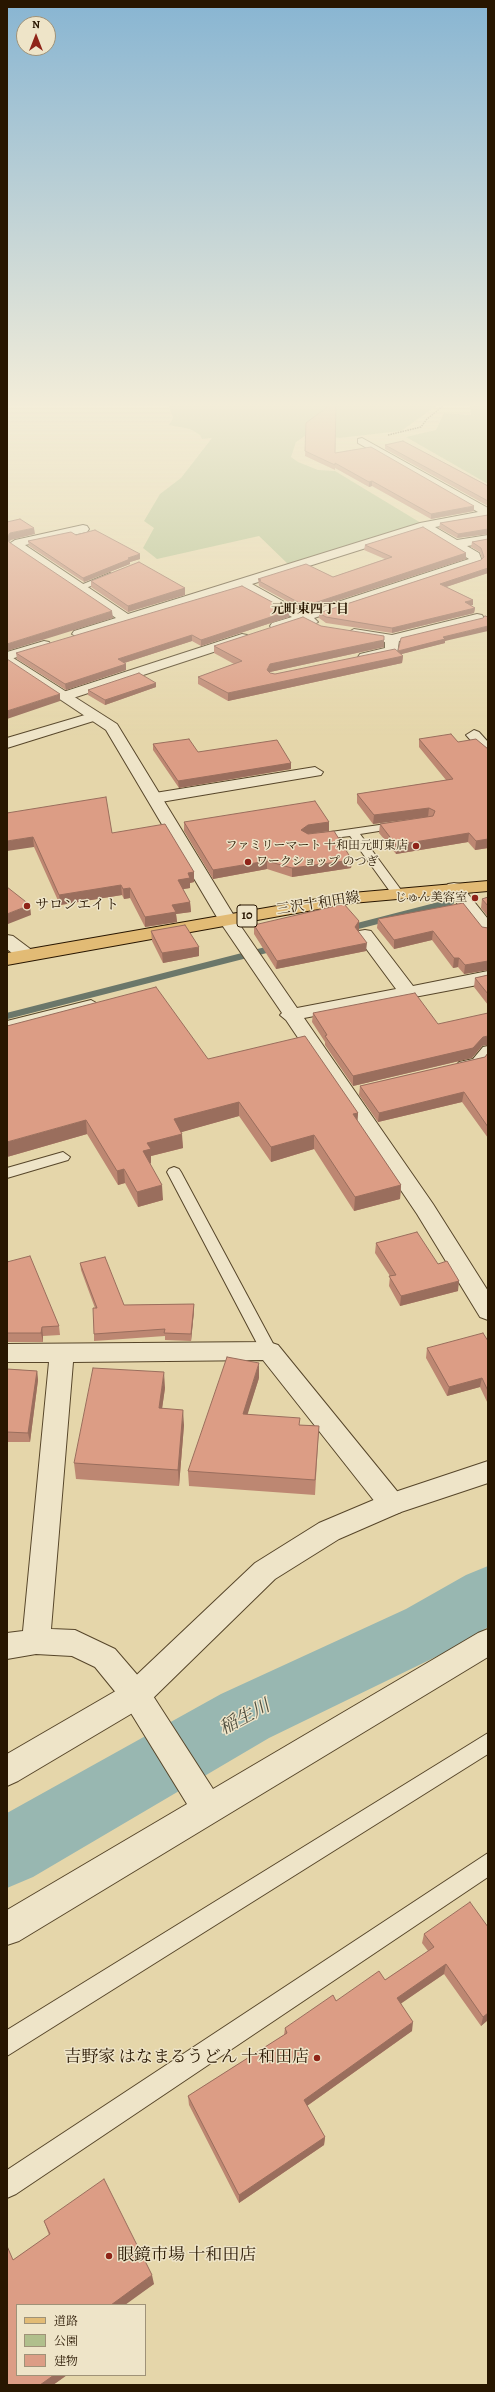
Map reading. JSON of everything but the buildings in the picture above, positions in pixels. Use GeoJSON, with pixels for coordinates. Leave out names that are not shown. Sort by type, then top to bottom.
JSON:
{"type":"FeatureCollection","features":[{"type":"Feature","properties":{"kind":"main road","name":"三沢十和田線"},"geometry":{"type":"LineString","coordinates":[[7,959],[352,898],[488,886]]}},
{"type":"Feature","properties":{"kind":"street"},"geometry":{"type":"LineString","coordinates":[[7,657],[424,526],[488,514]]}},
{"type":"Feature","properties":{"kind":"street"},"geometry":{"type":"LineString","coordinates":[[267,630],[476,561],[475,556],[424,526]]}},
{"type":"Feature","properties":{"kind":"street"},"geometry":{"type":"LineString","coordinates":[[83,529],[15,544],[128,620]]}},
{"type":"Feature","properties":{"kind":"street"},"geometry":{"type":"LineString","coordinates":[[455,544],[488,539]]}},
{"type":"Feature","properties":{"kind":"street"},"geometry":{"type":"LineString","coordinates":[[242,584],[321,627]]}},
{"type":"Feature","properties":{"kind":"street"},"geometry":{"type":"LineString","coordinates":[[337,630],[392,639],[478,618]]}},
{"type":"Feature","properties":{"kind":"street"},"geometry":{"type":"LineString","coordinates":[[65,696],[252,635]]}},
{"type":"Feature","properties":{"kind":"street"},"geometry":{"type":"LineString","coordinates":[[353,659],[392,651],[392,639]]}},
{"type":"Feature","properties":{"kind":"street"},"geometry":{"type":"LineString","coordinates":[[7,657],[112,727],[121,739],[227,919],[290,1015],[352,1091],[488,1311]]}},
{"type":"Feature","properties":{"kind":"street"},"geometry":{"type":"LineString","coordinates":[[7,743],[95,716]]}},
{"type":"Feature","properties":{"kind":"street"},"geometry":{"type":"LineString","coordinates":[[474,735],[488,751]]}},
{"type":"Feature","properties":{"kind":"street"},"geometry":{"type":"LineString","coordinates":[[155,798],[315,772]]}},
{"type":"Feature","properties":{"kind":"street"},"geometry":{"type":"LineString","coordinates":[[454,888],[488,931]]}},
{"type":"Feature","properties":{"kind":"street"},"geometry":{"type":"LineString","coordinates":[[365,935],[408,992]]}},
{"type":"Feature","properties":{"kind":"street"},"geometry":{"type":"LineString","coordinates":[[7,940],[26,955]]}},
{"type":"Feature","properties":{"kind":"street"},"geometry":{"type":"LineString","coordinates":[[290,1015],[488,977]]}},
{"type":"Feature","properties":{"kind":"street"},"geometry":{"type":"LineString","coordinates":[[7,1353],[269,1351],[392,1504]]}},
{"type":"Feature","properties":{"kind":"street"},"geometry":{"type":"LineString","coordinates":[[36,1641],[62,1353]]}},
{"type":"Feature","properties":{"kind":"street"},"geometry":{"type":"LineString","coordinates":[[7,1771],[136,1695],[265,1571],[329,1531],[392,1504],[488,1472]]}},
{"type":"Feature","properties":{"kind":"street"},"geometry":{"type":"LineString","coordinates":[[7,1646],[36,1641],[75,1643],[105,1658],[136,1695],[208,1809]]}},
{"type":"Feature","properties":{"kind":"street"},"geometry":{"type":"LineString","coordinates":[[7,1929],[487,1644]]}},
{"type":"Feature","properties":{"kind":"lane"},"geometry":{"type":"LineString","coordinates":[[80,588],[120,572]]}},
{"type":"Feature","properties":{"kind":"lane"},"geometry":{"type":"LineString","coordinates":[[308,838],[413,823]]}},
{"type":"Feature","properties":{"kind":"lane"},"geometry":{"type":"LineString","coordinates":[[352,831],[398,894]]}},
{"type":"Feature","properties":{"kind":"lane"},"geometry":{"type":"LineString","coordinates":[[7,1025],[106,1000]]}},
{"type":"Feature","properties":{"kind":"lane"},"geometry":{"type":"LineString","coordinates":[[448,1069],[478,1062],[488,1050]]}},
{"type":"Feature","properties":{"kind":"lane"},"geometry":{"type":"LineString","coordinates":[[7,1173],[62,1157]]}},
{"type":"Feature","properties":{"kind":"lane"},"geometry":{"type":"LineString","coordinates":[[174,1172],[269,1351]]}},
{"type":"Feature","properties":{"kind":"lane"},"geometry":{"type":"LineString","coordinates":[[7,2044],[488,1743]]}},
{"type":"Feature","properties":{"kind":"lane"},"geometry":{"type":"LineString","coordinates":[[7,2185],[488,1864]]}},
{"type":"Feature","properties":{"kind":"green space"},"geometry":{"type":"Polygon","coordinates":[[[148,514],[405,514],[421,523],[289,565],[259,536],[157,559],[143,548],[154,528],[144,521],[148,514]]]}},
{"type":"Feature","properties":{"kind":"waterway"},"geometry":{"type":"LineString","coordinates":[[350,928],[451,902]]}},
{"type":"Feature","properties":{"kind":"waterway"},"geometry":{"type":"LineString","coordinates":[[7,1016],[274,948]]}},
{"type":"Feature","properties":{"kind":"waterway","name":"稲生川"},"geometry":{"type":"LineString","coordinates":[[7,1852],[245,1716],[429,1629],[488,1594]]}},
{"type":"Feature","properties":{"kind":"place","name":"ファミリーマート 十和田元町東店"},"geometry":{"type":"Point","coordinates":[416,846]}},
{"type":"Feature","properties":{"kind":"place","name":"ワークショップ のつぎ"},"geometry":{"type":"Point","coordinates":[248,862]}},
{"type":"Feature","properties":{"kind":"place","name":"じゅん美容室"},"geometry":{"type":"Point","coordinates":[475,898]}},
{"type":"Feature","properties":{"kind":"place","name":"サロンエイト"},"geometry":{"type":"Point","coordinates":[27,906]}},
{"type":"Feature","properties":{"kind":"place","name":"吉野家 はなまるうどん 十和田店"},"geometry":{"type":"Point","coordinates":[317,2058]}},
{"type":"Feature","properties":{"kind":"place","name":"眼鏡市場 十和田店"},"geometry":{"type":"Point","coordinates":[109,2256]}},
{"type":"Feature","properties":{"kind":"district","name":"元町東四丁目"},"geometry":{"type":"Point","coordinates":[310,610]}}]}
